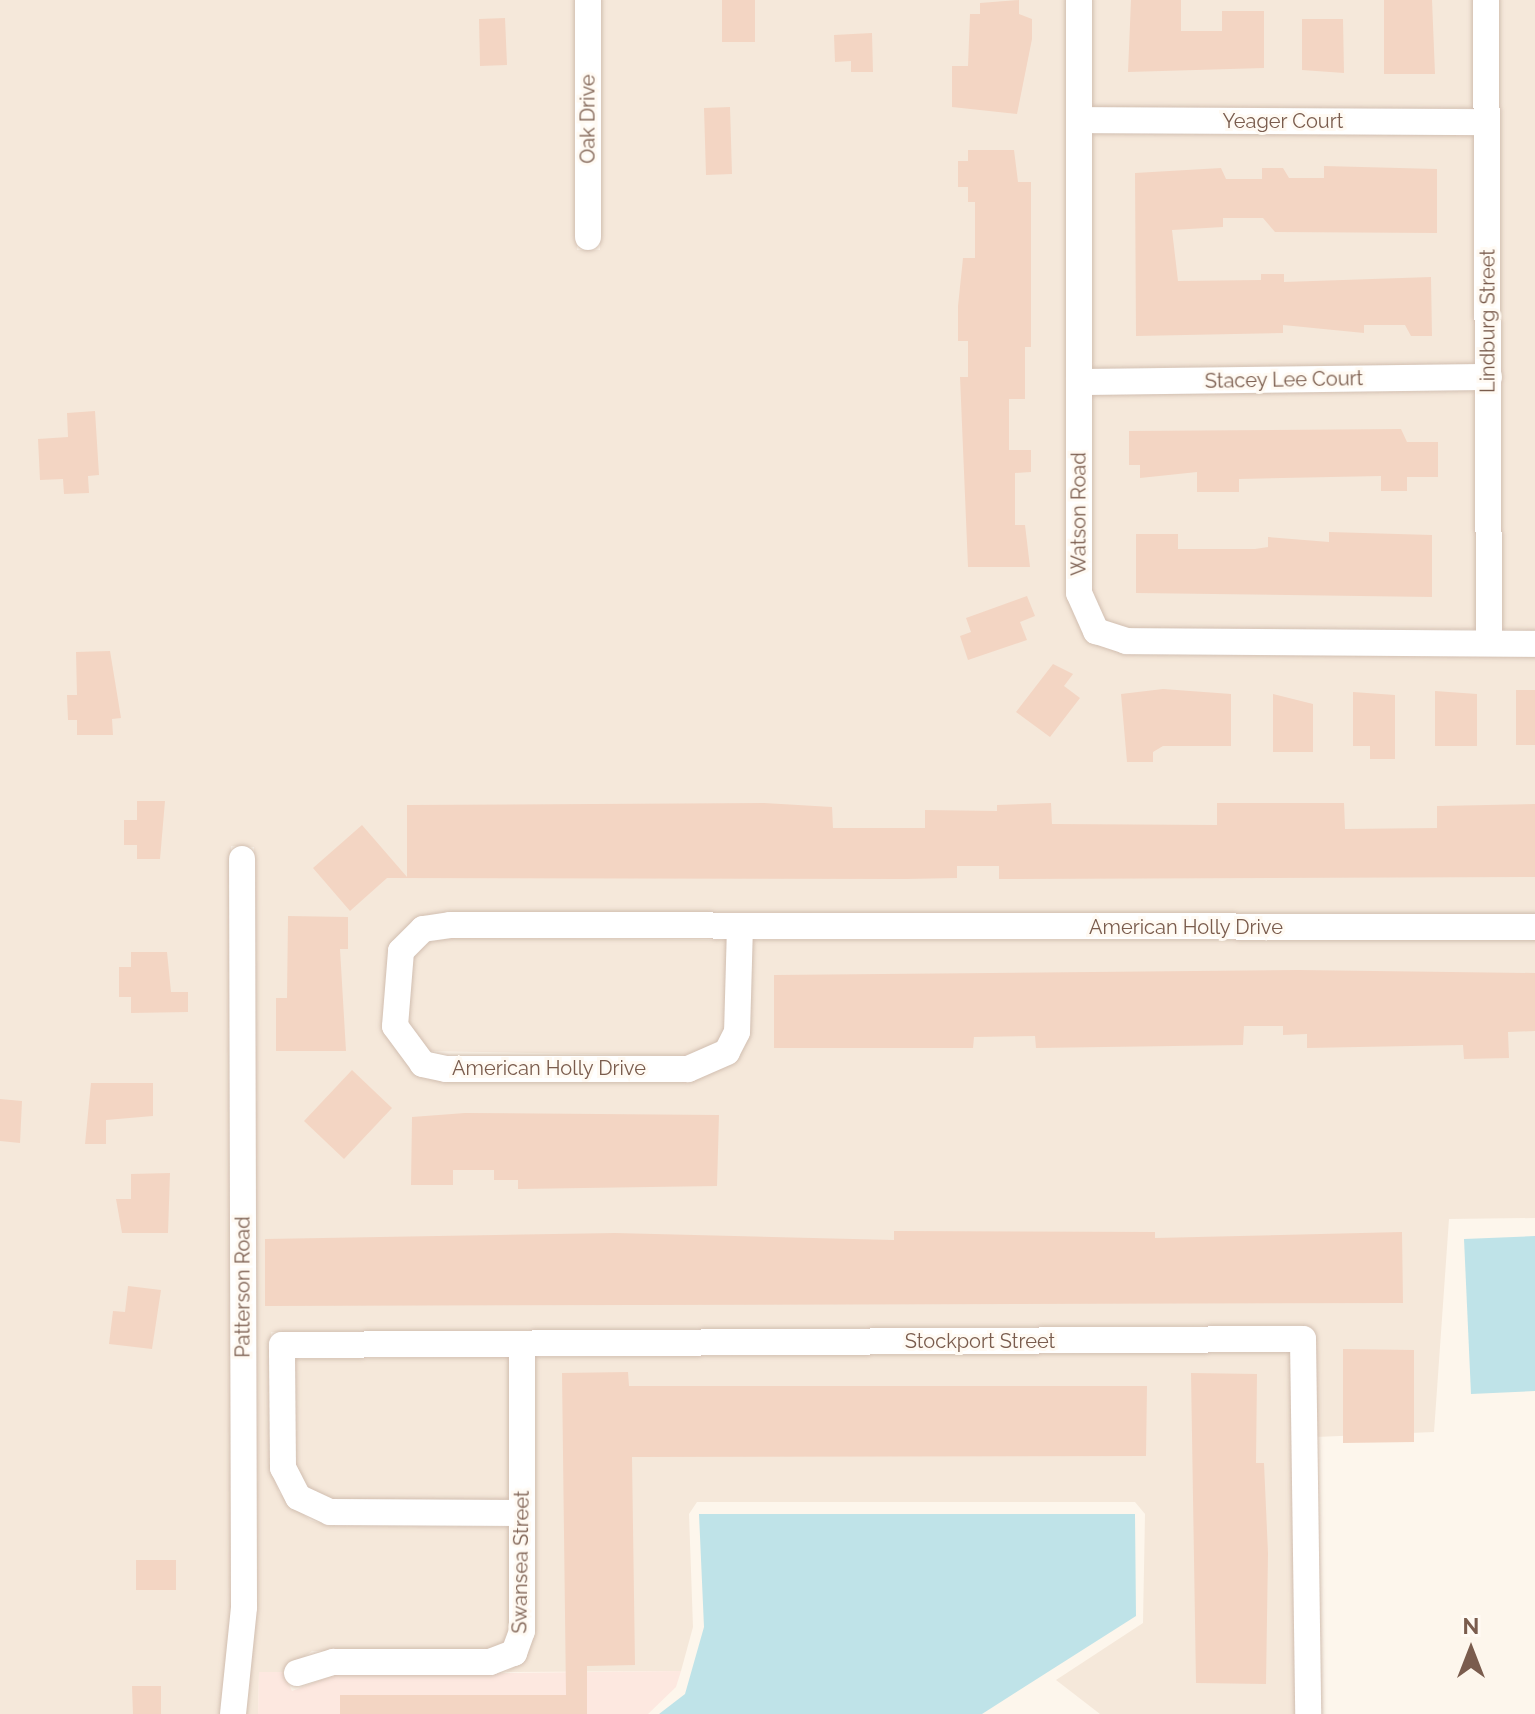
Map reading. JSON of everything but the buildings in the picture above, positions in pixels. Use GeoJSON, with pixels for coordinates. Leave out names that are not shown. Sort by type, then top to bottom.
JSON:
{"type":"FeatureCollection","features":[{"type":"Feature","properties":{"kind":"street","name":"Oak Drive"},"geometry":{"type":"LineString","coordinates":[[588,0],[588,237]]}},
{"type":"Feature","properties":{"kind":"street","name":"Watson Road"},"geometry":{"type":"LineString","coordinates":[[1079,0],[1079,593],[1096,631],[1126,641],[1535,644]]}},
{"type":"Feature","properties":{"kind":"street","name":"Lindburg Street"},"geometry":{"type":"LineString","coordinates":[[1486,0],[1489,642]]}},
{"type":"Feature","properties":{"kind":"street","name":"Yeager Court"},"geometry":{"type":"LineString","coordinates":[[1079,120],[1486,122]]}},
{"type":"Feature","properties":{"kind":"street","name":"Stacey Lee Court"},"geometry":{"type":"LineString","coordinates":[[1079,382],[1489,377]]}},
{"type":"Feature","properties":{"kind":"street","name":"Patterson Road"},"geometry":{"type":"LineString","coordinates":[[233,1714],[244,1607],[242,859]]}},
{"type":"Feature","properties":{"kind":"street","name":"American Holly Drive"},"geometry":{"type":"LineString","coordinates":[[740,926],[737,1032],[727,1052],[688,1069],[446,1069],[423,1064],[395,1026],[401,951],[423,929],[740,926],[1535,927]]}},
{"type":"Feature","properties":{"kind":"street","name":"Stockport Street"},"geometry":{"type":"LineString","coordinates":[[522,1513],[330,1512],[298,1497],[283,1468],[282,1345],[1303,1339],[1308,1714]]}},
{"type":"Feature","properties":{"kind":"street","name":"Swansea Street"},"geometry":{"type":"LineString","coordinates":[[297,1673],[333,1662],[490,1662],[514,1653],[522,1631],[522,1344]]}},
{"type":"Feature","properties":{"kind":"shaded area"},"geometry":{"type":"Polygon","coordinates":[[[0,0],[576,0],[577,250],[600,250],[600,0],[1068,0],[1085,637],[1126,655],[1535,657],[1535,914],[448,912],[421,916],[389,948],[383,1026],[415,1073],[444,1082],[688,1082],[733,1064],[747,1039],[752,940],[1535,940],[1535,1218],[1449,1219],[1434,1432],[1316,1437],[1314,1339],[1302,1325],[271,1332],[271,1469],[279,1493],[310,1520],[330,1526],[511,1527],[511,1629],[506,1642],[488,1649],[312,1651],[283,1672],[259,1672],[258,1714],[245,1714],[256,1607],[254,847],[231,846],[232,1607],[221,1714],[0,1714],[0,0]]]}},
{"type":"Feature","properties":{"kind":"shaded area"},"geometry":{"type":"Polygon","coordinates":[[[1091,0],[1474,0],[1475,108],[1091,107],[1091,0]]]}},
{"type":"Feature","properties":{"kind":"shaded area"},"geometry":{"type":"Polygon","coordinates":[[[1498,0],[1535,0],[1535,630],[1501,629],[1498,0]]]}},
{"type":"Feature","properties":{"kind":"shaded area"},"geometry":{"type":"Polygon","coordinates":[[[1091,134],[1475,135],[1477,364],[1091,368],[1091,134]]]}},
{"type":"Feature","properties":{"kind":"shaded area"},"geometry":{"type":"Polygon","coordinates":[[[1477,391],[1478,629],[1128,628],[1104,620],[1091,590],[1091,395],[1477,391]]]}},
{"type":"Feature","properties":{"kind":"shaded area"},"geometry":{"type":"Polygon","coordinates":[[[451,938],[728,940],[726,1027],[718,1042],[686,1056],[428,1051],[407,1022],[411,959],[428,942],[451,938]]]}},
{"type":"Feature","properties":{"kind":"shaded area"},"geometry":{"type":"Polygon","coordinates":[[[1291,1352],[1296,1714],[1100,1714],[1056,1680],[1143,1623],[1145,1514],[1135,1502],[697,1502],[689,1514],[693,1627],[681,1671],[506,1672],[523,1661],[534,1631],[534,1357],[1291,1352]]]}},
{"type":"Feature","properties":{"kind":"shaded area"},"geometry":{"type":"Polygon","coordinates":[[[510,1357],[510,1500],[332,1499],[306,1487],[295,1466],[294,1359],[510,1357]]]}},
{"type":"Feature","properties":{"kind":"shaded area"},"geometry":{"type":"Polygon","coordinates":[[[681,1671],[676,1687],[648,1714],[258,1714],[259,1672],[283,1672],[292,1691],[334,1675],[681,1671]]]}},
{"type":"Feature","properties":{"kind":"water"},"geometry":{"type":"Polygon","coordinates":[[[1535,1236],[1535,1391],[1471,1394],[1464,1239],[1535,1236]]]}},
{"type":"Feature","properties":{"kind":"water"},"geometry":{"type":"Polygon","coordinates":[[[699,1514],[1135,1514],[1136,1616],[982,1714],[659,1714],[685,1694],[704,1627],[699,1514]]]}}]}
